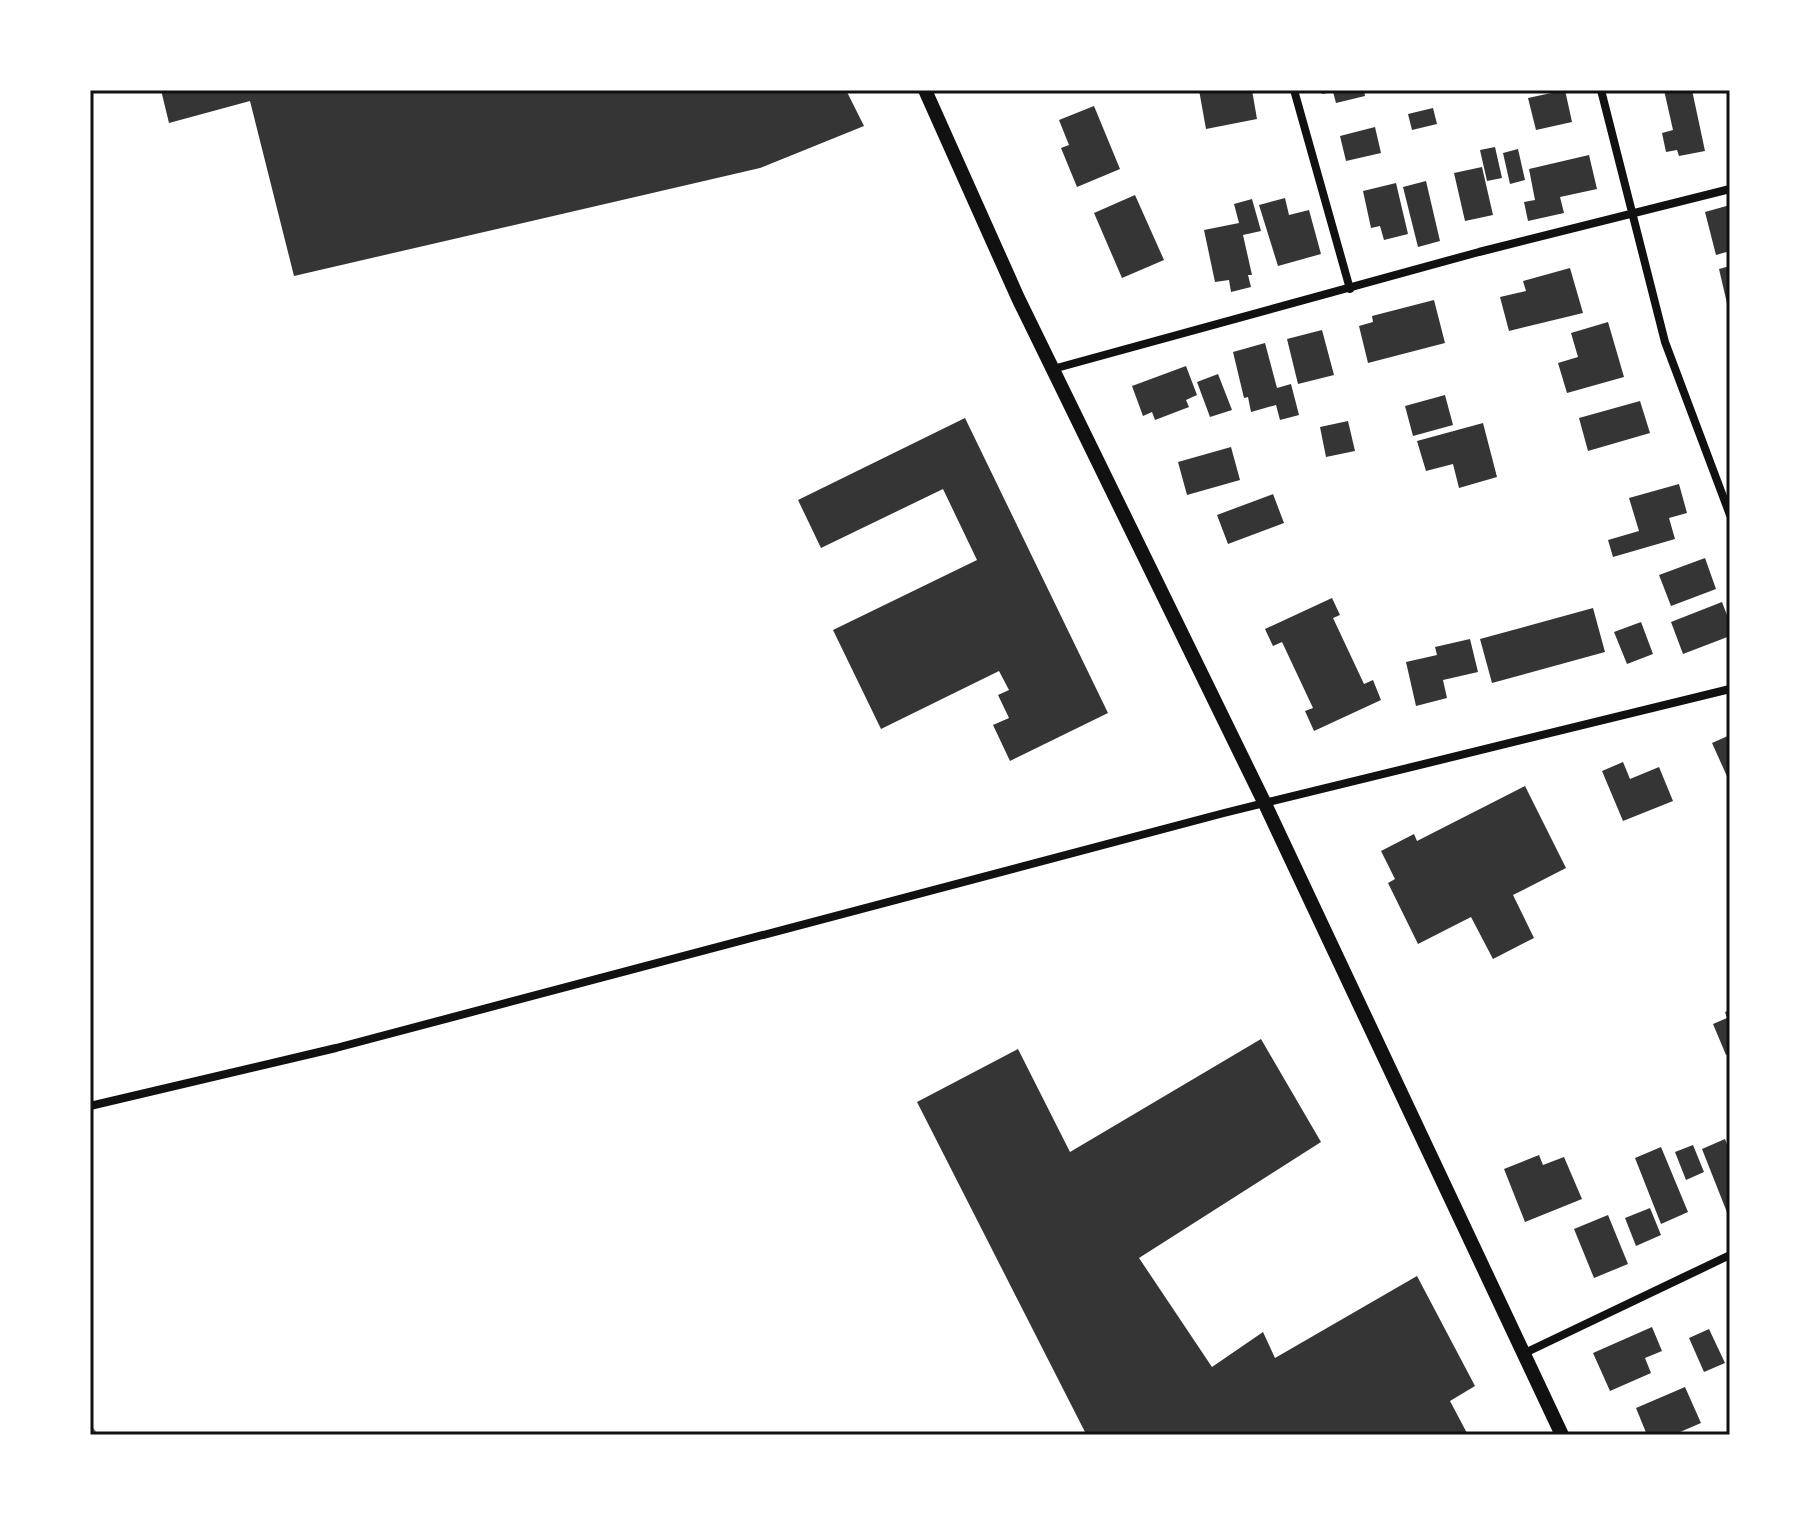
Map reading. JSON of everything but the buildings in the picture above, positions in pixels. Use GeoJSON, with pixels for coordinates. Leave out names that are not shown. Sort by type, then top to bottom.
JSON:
{"type":"FeatureCollection","features":[{"type":"Feature","properties":{"kind":"street"},"geometry":{"type":"LineString","coordinates":[[925,90],[1053,369],[1266,806],[1562,1435]]}},
{"type":"Feature","properties":{"kind":"street"},"geometry":{"type":"LineString","coordinates":[[1294,90],[1350,289]]}},
{"type":"Feature","properties":{"kind":"street"},"geometry":{"type":"LineString","coordinates":[[1601,90],[1665,342],[1730,515]]}},
{"type":"Feature","properties":{"kind":"street"},"geometry":{"type":"LineString","coordinates":[[1053,369],[1479,252],[1730,189]]}},
{"type":"Feature","properties":{"kind":"street"},"geometry":{"type":"LineString","coordinates":[[90,1106],[336,1048],[810,920],[1730,689]]}},
{"type":"Feature","properties":{"kind":"street"},"geometry":{"type":"LineString","coordinates":[[1525,1353],[1730,1255]]}},
{"type":"Feature","properties":{"kind":"railway"},"geometry":{"type":"LineString","coordinates":[[90,1429],[95,1435]]}}]}
